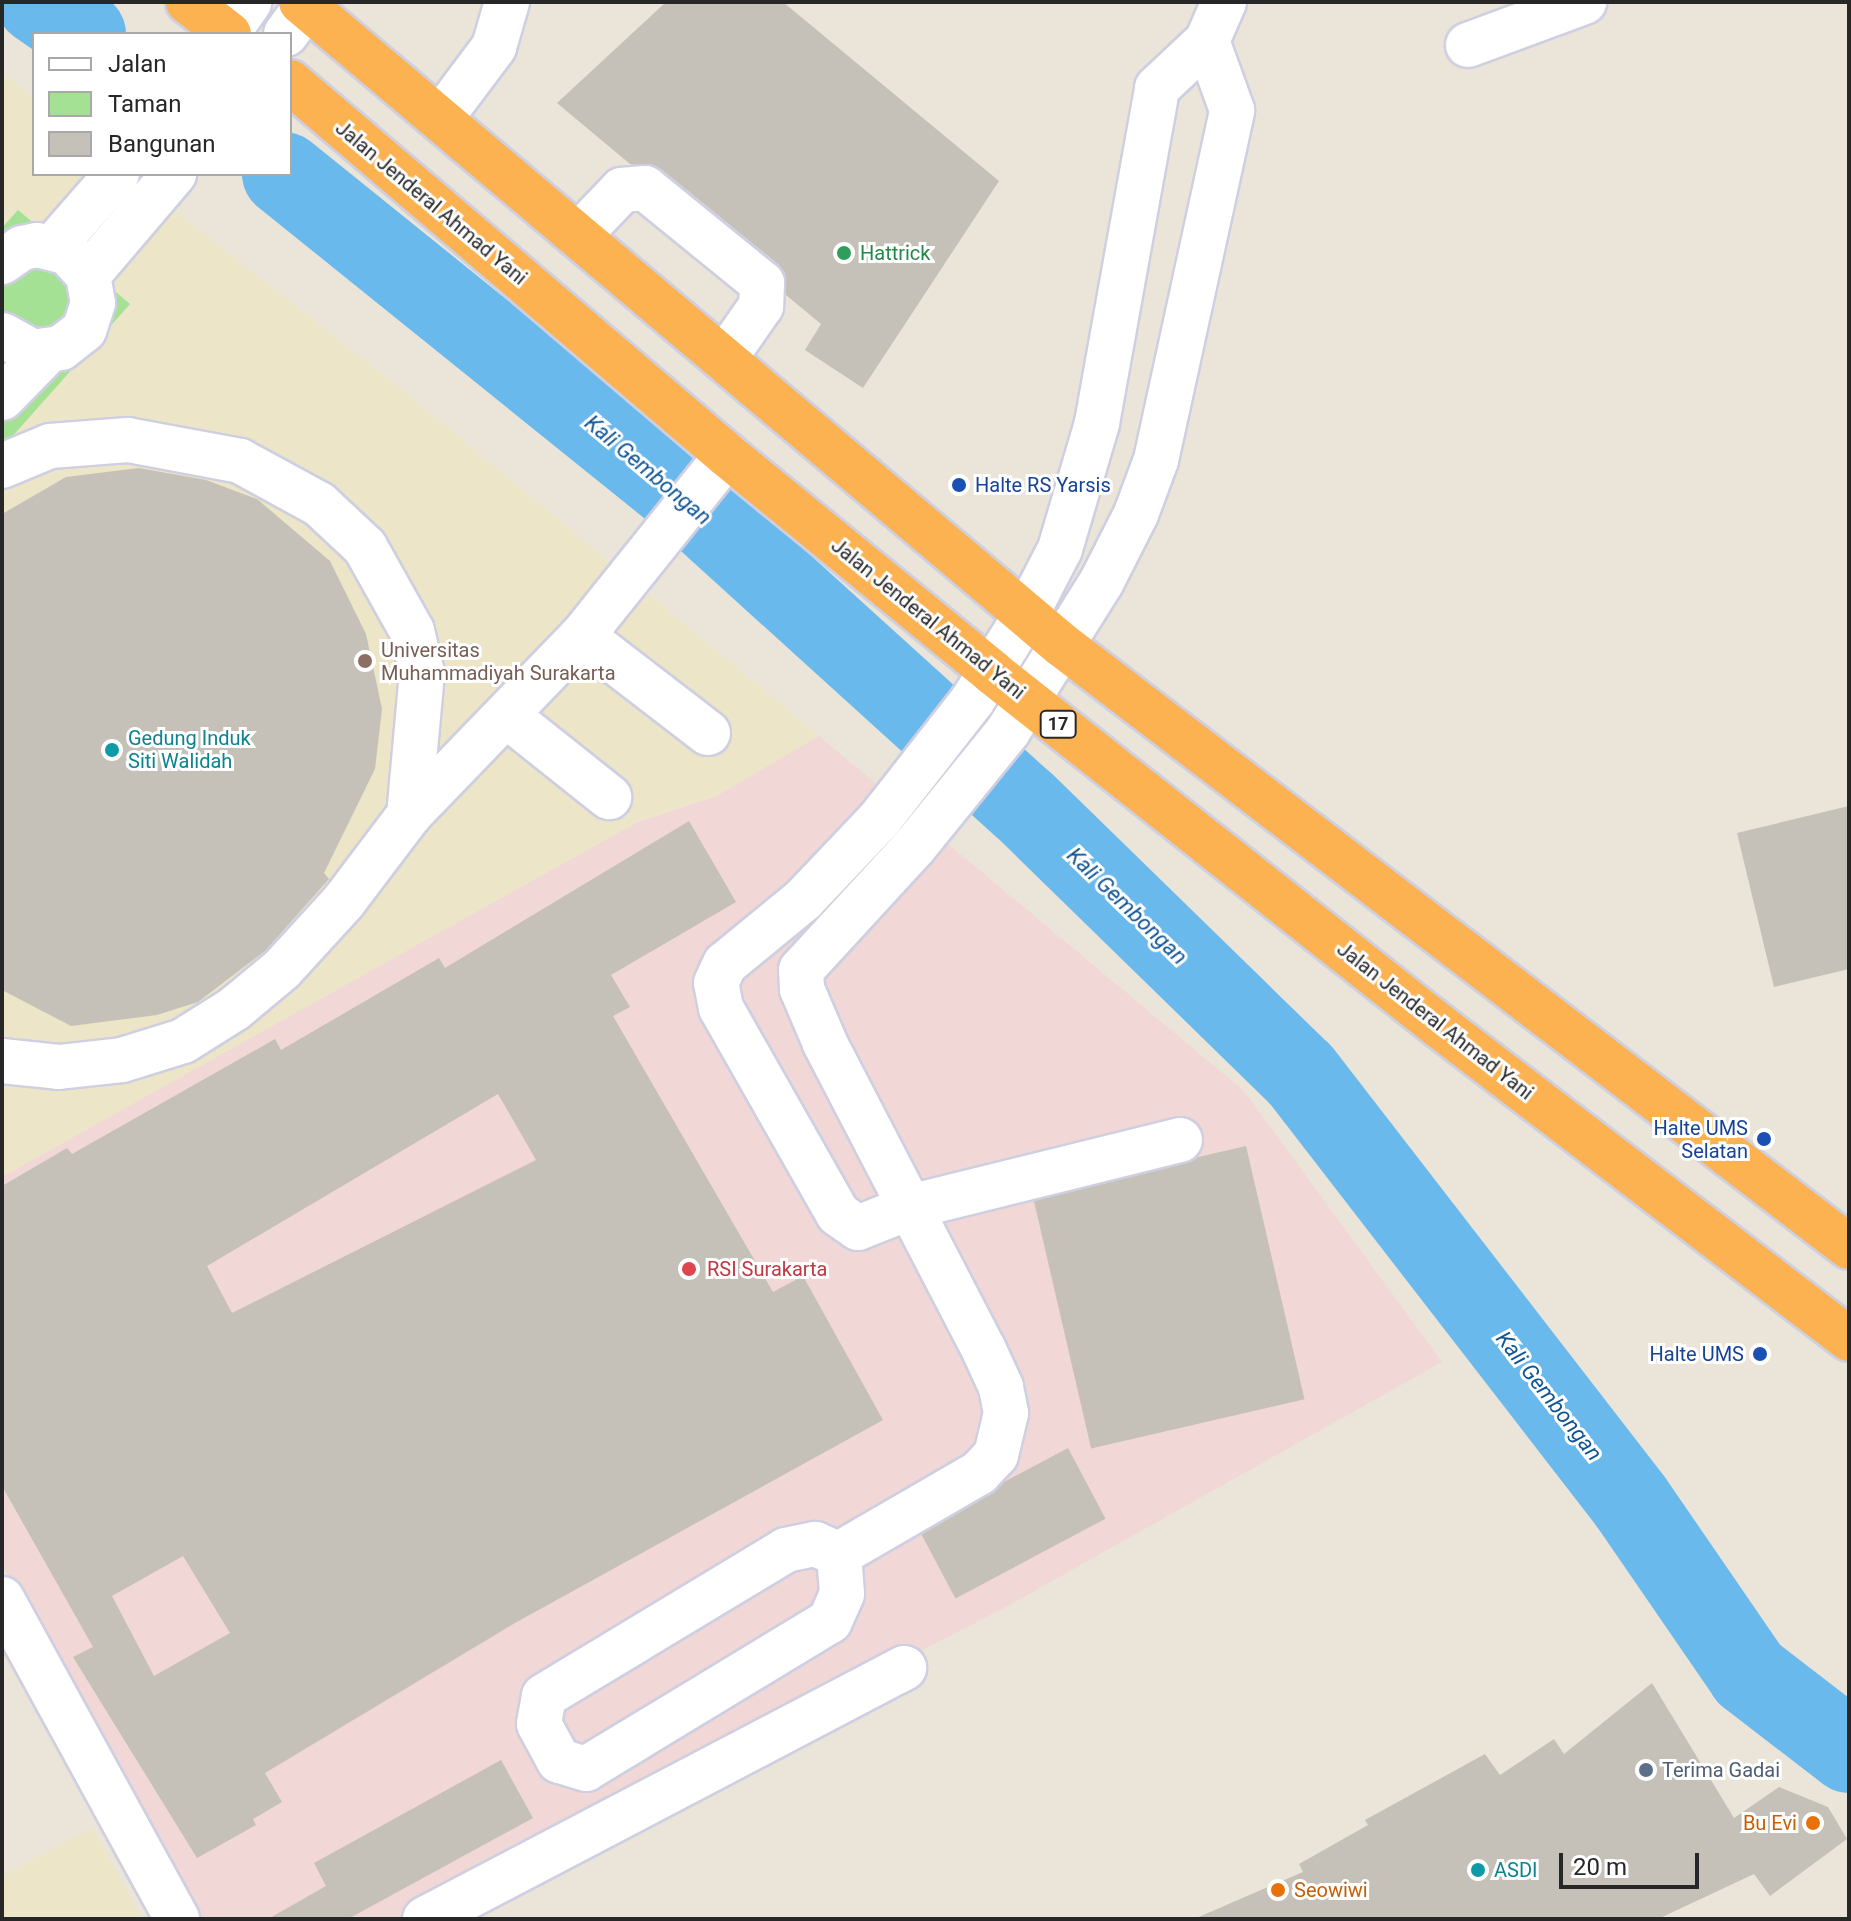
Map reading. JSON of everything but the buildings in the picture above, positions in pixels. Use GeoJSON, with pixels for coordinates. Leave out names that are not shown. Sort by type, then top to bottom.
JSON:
{"type":"FeatureCollection","features":[{"type":"Feature","properties":{"kind":"highway"},"geometry":{"type":"LineString","coordinates":[[188,2],[233,26]]}},
{"type":"Feature","properties":{"kind":"highway"},"geometry":{"type":"LineString","coordinates":[[298,14],[440,119],[1062,645],[1849,1247]]}},
{"type":"Feature","properties":{"kind":"highway","name":"Jalan Jenderal Ahmad Yani"},"geometry":{"type":"LineString","coordinates":[[292,84],[716,468],[993,673],[1438,1025],[1849,1339]]}},
{"type":"Feature","properties":{"kind":"street"},"geometry":{"type":"LineString","coordinates":[[440,119],[494,47],[507,2]]}},
{"type":"Feature","properties":{"kind":"street"},"geometry":{"type":"LineString","coordinates":[[1180,1140],[913,1206],[858,1228],[838,1214],[721,1008],[716,983],[725,964],[804,899],[879,820],[993,673],[1026,615],[1060,549],[1097,423],[1157,88],[1207,41],[1224,2]]}},
{"type":"Feature","properties":{"kind":"street"},"geometry":{"type":"LineString","coordinates":[[1468,45],[1584,2]]}},
{"type":"Feature","properties":{"kind":"street"},"geometry":{"type":"LineString","coordinates":[[839,1554],[979,1473],[996,1455],[1003,1434],[1001,1387],[913,1206],[825,1043],[802,989],[801,970],[915,846],[985,758],[1062,645],[1129,527],[1156,460],[1232,110],[1207,41]]}},
{"type":"Feature","properties":{"kind":"street"},"geometry":{"type":"LineString","coordinates":[[88,275],[172,176]]}},
{"type":"Feature","properties":{"kind":"street"},"geometry":{"type":"LineString","coordinates":[[53,247],[110,182]]}},
{"type":"Feature","properties":{"kind":"street"},"geometry":{"type":"LineString","coordinates":[[578,236],[622,190],[645,188],[762,283],[761,306],[724,359]]}},
{"type":"Feature","properties":{"kind":"street"},"geometry":{"type":"LineString","coordinates":[[2,262],[22,248],[53,247],[68,253],[88,275],[93,303],[84,330],[74,341],[47,352],[2,398]]}},
{"type":"Feature","properties":{"kind":"street"},"geometry":{"type":"LineString","coordinates":[[2,335],[19,348],[47,352]]}},
{"type":"Feature","properties":{"kind":"street"},"geometry":{"type":"LineString","coordinates":[[2,466],[50,446],[128,440],[240,461],[319,504],[365,547],[412,631],[422,673],[409,815]]}},
{"type":"Feature","properties":{"kind":"street"},"geometry":{"type":"LineString","coordinates":[[2,1061],[59,1067],[122,1060],[183,1041],[234,1009],[282,969],[344,901],[409,815],[582,636],[716,468]]}},
{"type":"Feature","properties":{"kind":"street"},"geometry":{"type":"LineString","coordinates":[[582,636],[708,733]]}},
{"type":"Feature","properties":{"kind":"street"},"geometry":{"type":"LineString","coordinates":[[506,715],[609,797]]}},
{"type":"Feature","properties":{"kind":"street"},"geometry":{"type":"LineString","coordinates":[[815,1544],[839,1554],[842,1594],[830,1621],[586,1769],[559,1761],[537,1715],[549,1692],[786,1550],[815,1544]]}},
{"type":"Feature","properties":{"kind":"street"},"geometry":{"type":"LineString","coordinates":[[2,1599],[177,1919]]}},
{"type":"Feature","properties":{"kind":"street"},"geometry":{"type":"LineString","coordinates":[[425,1919],[904,1668]]}},
{"type":"Feature","properties":{"kind":"shaded area","name":"Universitas Muhammadiyah Surakarta"},"geometry":{"type":"Polygon","coordinates":[[[8,77],[32,96],[32,176],[131,176],[401,389],[819,736],[717,796],[636,823],[2,1177],[2,80],[8,77]]]}},
{"type":"Feature","properties":{"kind":"shaded area","name":"RSI Surakarta"},"geometry":{"type":"Polygon","coordinates":[[[819,736],[1244,1091],[1442,1362],[1002,1609],[402,1919],[191,1919],[2,1565],[2,1177],[636,823],[717,796],[819,736]]]}},
{"type":"Feature","properties":{"kind":"shaded area"},"geometry":{"type":"Polygon","coordinates":[[[93,1828],[142,1919],[2,1919],[2,1876],[93,1828]]]}},
{"type":"Feature","properties":{"kind":"green space"},"geometry":{"type":"Polygon","coordinates":[[[18,210],[130,304],[2,448],[2,228],[18,210]]]}},
{"type":"Feature","properties":{"kind":"waterway","name":"Kali Gembongan"},"geometry":{"type":"LineString","coordinates":[[38,2],[81,32]]}},
{"type":"Feature","properties":{"kind":"waterway","name":"Kali Gembongan"},"geometry":{"type":"LineString","coordinates":[[286,176],[675,489],[1024,805],[1300,1074],[1631,1502],[1749,1674],[1849,1751]]}},
{"type":"Feature","properties":{"kind":"place","name":"Hattrick"},"geometry":{"type":"Point","coordinates":[844,253]}},
{"type":"Feature","properties":{"kind":"place","name":"Halte RS Yarsis"},"geometry":{"type":"Point","coordinates":[959,485]}},
{"type":"Feature","properties":{"kind":"place","name":"Universitas Muhammadiyah Surakarta"},"geometry":{"type":"Point","coordinates":[365,661]}},
{"type":"Feature","properties":{"kind":"place","name":"Gedung Induk Siti Walidah"},"geometry":{"type":"Point","coordinates":[112,750]}},
{"type":"Feature","properties":{"kind":"place","name":"Halte UMS Selatan"},"geometry":{"type":"Point","coordinates":[1764,1139]}},
{"type":"Feature","properties":{"kind":"place","name":"RSI Surakarta"},"geometry":{"type":"Point","coordinates":[689,1269]}},
{"type":"Feature","properties":{"kind":"place","name":"Halte UMS"},"geometry":{"type":"Point","coordinates":[1760,1354]}},
{"type":"Feature","properties":{"kind":"place","name":"Terima Gadai"},"geometry":{"type":"Point","coordinates":[1646,1770]}},
{"type":"Feature","properties":{"kind":"place","name":"Bu Evi"},"geometry":{"type":"Point","coordinates":[1813,1823]}},
{"type":"Feature","properties":{"kind":"place","name":"ASDI"},"geometry":{"type":"Point","coordinates":[1478,1870]}},
{"type":"Feature","properties":{"kind":"place","name":"Seowiwi"},"geometry":{"type":"Point","coordinates":[1278,1890]}}]}
